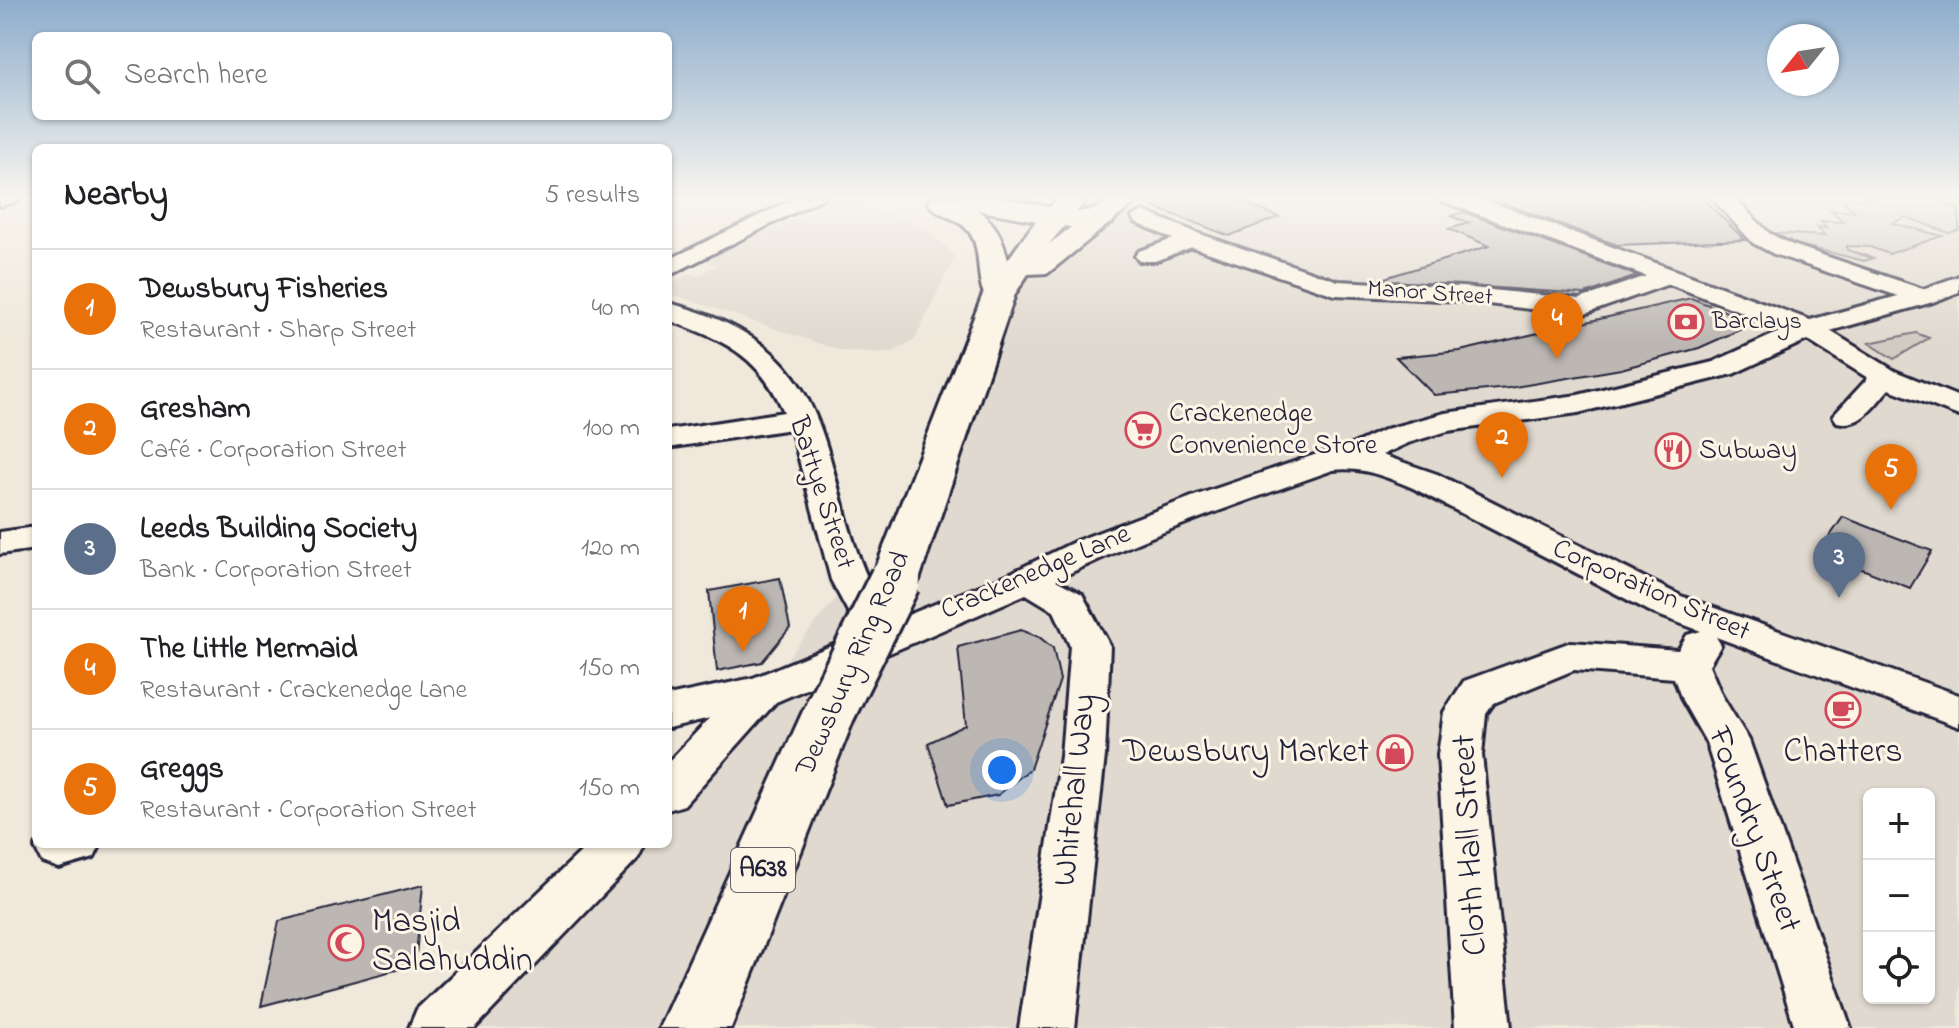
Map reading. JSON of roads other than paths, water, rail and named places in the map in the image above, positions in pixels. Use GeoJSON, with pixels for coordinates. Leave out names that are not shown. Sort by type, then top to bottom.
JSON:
{"type":"FeatureCollection","features":[{"type":"Feature","properties":{"kind":"main road"},"geometry":{"type":"LineString","coordinates":[[991,245],[999,294],[1065,245]]}},
{"type":"Feature","properties":{"kind":"main road","name":"Dewsbury Ring Road"},"geometry":{"type":"LineString","coordinates":[[695,1028],[830,711],[895,580],[999,294],[1033,245]]}},
{"type":"Feature","properties":{"kind":"street"},"geometry":{"type":"LineString","coordinates":[[672,267],[717,245]]}},
{"type":"Feature","properties":{"kind":"street"},"geometry":{"type":"LineString","coordinates":[[1147,256],[1176,245]]}},
{"type":"Feature","properties":{"kind":"street","name":"Manor Street"},"geometry":{"type":"LineString","coordinates":[[1209,245],[1335,288],[1462,294],[1582,307],[1671,275]]}},
{"type":"Feature","properties":{"kind":"street"},"geometry":{"type":"LineString","coordinates":[[1586,245],[1808,329],[1885,377],[1959,407]]}},
{"type":"Feature","properties":{"kind":"street"},"geometry":{"type":"LineString","coordinates":[[1774,245],[1924,297]]}},
{"type":"Feature","properties":{"kind":"street","name":"Crackenedge Lane"},"geometry":{"type":"LineString","coordinates":[[672,788],[761,691],[1027,579],[1089,549],[1209,502],[1328,461],[1350,458],[1397,436],[1445,422],[1578,404],[1723,368],[1808,329],[1924,297],[1959,283]]}},
{"type":"Feature","properties":{"kind":"street","name":"Battye Street"},"geometry":{"type":"LineString","coordinates":[[672,312],[718,329],[756,351],[780,379],[820,471],[849,582],[882,639]]}},
{"type":"Feature","properties":{"kind":"street"},"geometry":{"type":"LineString","coordinates":[[1848,416],[1885,377]]}},
{"type":"Feature","properties":{"kind":"street"},"geometry":{"type":"LineString","coordinates":[[672,438],[800,419]]}},
{"type":"Feature","properties":{"kind":"street"},"geometry":{"type":"LineString","coordinates":[[1425,481],[1445,422]]}},
{"type":"Feature","properties":{"kind":"street","name":"Corporation Street"},"geometry":{"type":"LineString","coordinates":[[1350,458],[1388,466],[1425,481],[1638,591],[1759,639],[1959,711]]}},
{"type":"Feature","properties":{"kind":"street"},"geometry":{"type":"LineString","coordinates":[[0,543],[32,539]]}},
{"type":"Feature","properties":{"kind":"street","name":"Whitehall Way"},"geometry":{"type":"LineString","coordinates":[[1027,579],[1069,603],[1090,646],[1083,756],[1047,1028]]}},
{"type":"Feature","properties":{"kind":"street"},"geometry":{"type":"LineString","coordinates":[[1689,665],[1701,645],[1759,639]]}},
{"type":"Feature","properties":{"kind":"street","name":"Cloth Hall Street"},"geometry":{"type":"LineString","coordinates":[[1483,1028],[1460,755],[1465,712],[1479,692],[1571,656],[1689,665]]}},
{"type":"Feature","properties":{"kind":"street","name":"Foundry Street"},"geometry":{"type":"LineString","coordinates":[[1689,665],[1703,700],[1727,740],[1823,1028]]}},
{"type":"Feature","properties":{"kind":"street"},"geometry":{"type":"LineString","coordinates":[[672,711],[761,691]]}},
{"type":"Feature","properties":{"kind":"street"},"geometry":{"type":"LineString","coordinates":[[437,1028],[617,848]]}},
{"type":"Feature","properties":{"kind":"place","name":"Barclays"},"geometry":{"type":"Point","coordinates":[1686,322]}},
{"type":"Feature","properties":{"kind":"place","name":"The Little Mermaid"},"geometry":{"type":"Point","coordinates":[1557,359]}},
{"type":"Feature","properties":{"kind":"place","name":"Crackenedge Convenience Store"},"geometry":{"type":"Point","coordinates":[1143,430]}},
{"type":"Feature","properties":{"kind":"place","name":"Subway"},"geometry":{"type":"Point","coordinates":[1673,451]}},
{"type":"Feature","properties":{"kind":"place","name":"Gresham"},"geometry":{"type":"Point","coordinates":[1502,478]}},
{"type":"Feature","properties":{"kind":"place","name":"Greggs"},"geometry":{"type":"Point","coordinates":[1891,510]}},
{"type":"Feature","properties":{"kind":"place","name":"Leeds Building Society"},"geometry":{"type":"Point","coordinates":[1839,598]}},
{"type":"Feature","properties":{"kind":"place","name":"Dewsbury Fisheries"},"geometry":{"type":"Point","coordinates":[743,652]}},
{"type":"Feature","properties":{"kind":"place","name":"Chatters"},"geometry":{"type":"Point","coordinates":[1843,710]}},
{"type":"Feature","properties":{"kind":"place","name":"Dewsbury Market"},"geometry":{"type":"Point","coordinates":[1395,753]}},
{"type":"Feature","properties":{"kind":"place","name":"Masjid Salahuddin"},"geometry":{"type":"Point","coordinates":[346,943]}}]}
